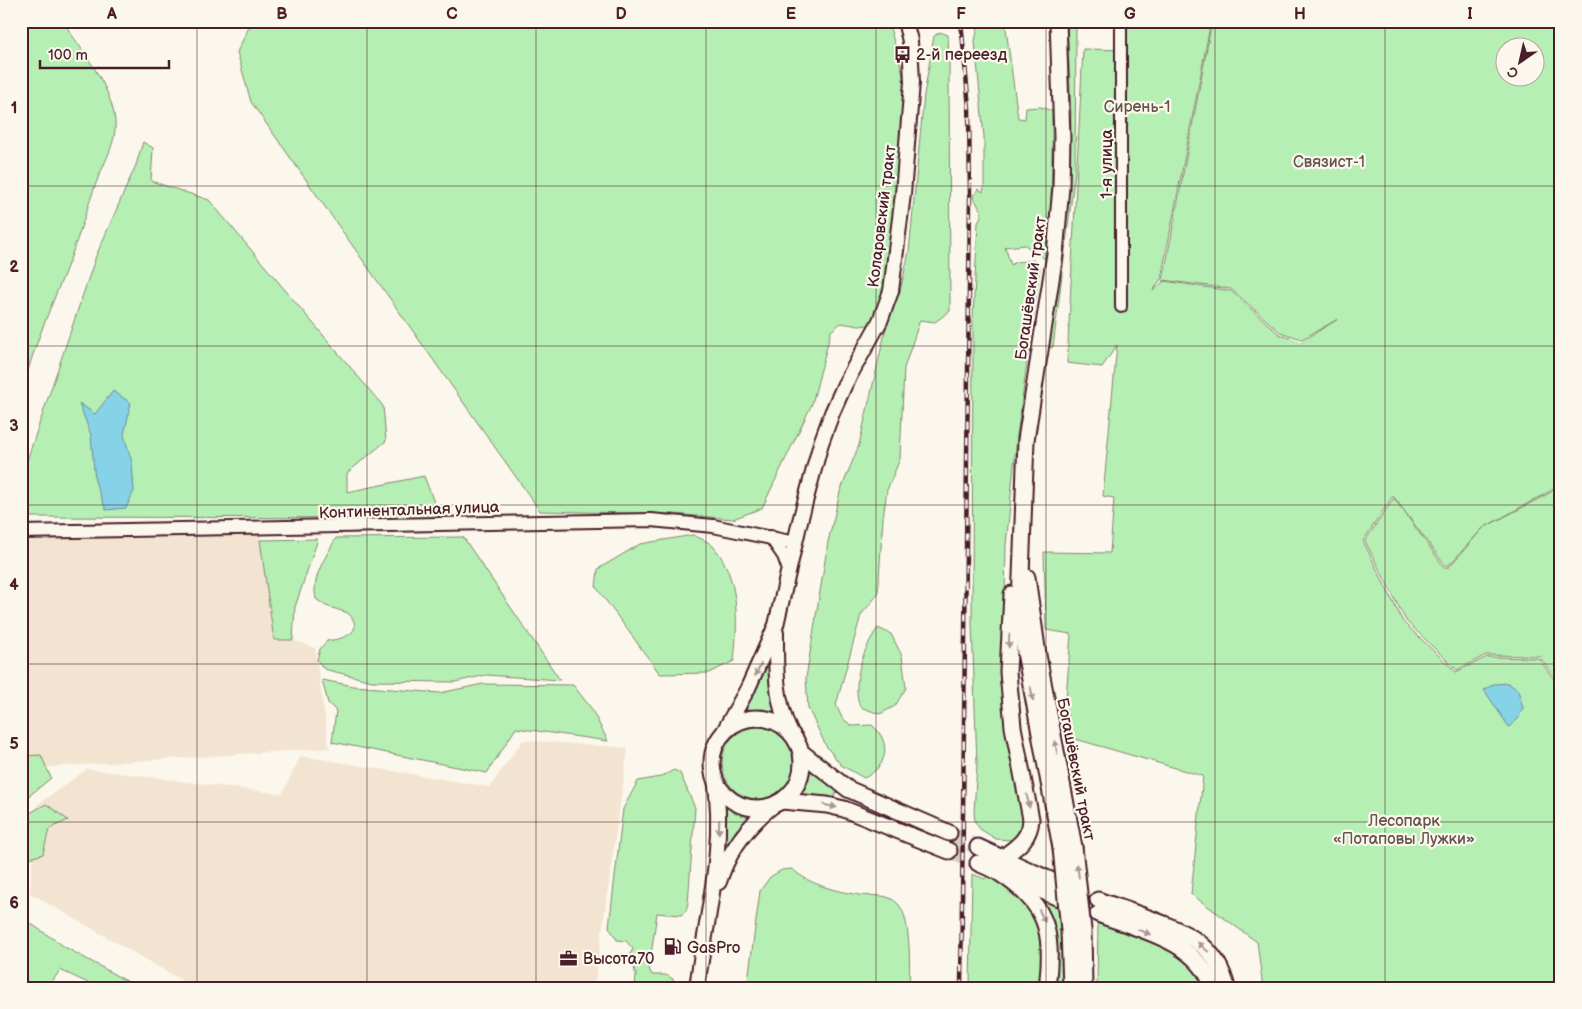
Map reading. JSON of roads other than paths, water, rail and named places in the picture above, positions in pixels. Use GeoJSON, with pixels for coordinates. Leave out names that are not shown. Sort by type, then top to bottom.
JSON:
{"type":"FeatureCollection","features":[{"type":"Feature","properties":{"kind":"main road","name":"Богашёвский тракт"},"geometry":{"type":"LineString","coordinates":[[1058,21],[1062,137],[1061,187],[1055,254],[1026,440],[1022,559],[1031,595],[1038,655],[1068,848],[1076,930],[1071,988]]}},
{"type":"Feature","properties":{"kind":"main road","name":"Коларовский тракт"},"geometry":{"type":"LineString","coordinates":[[776,625],[800,521],[821,442],[845,384],[880,321],[891,291],[903,194],[912,82],[912,55],[906,26]]}},
{"type":"Feature","properties":{"kind":"main road"},"geometry":{"type":"LineString","coordinates":[[999,864],[1020,844],[1030,829],[1029,808],[1013,727],[1008,672],[1012,591],[1022,559]]}},
{"type":"Feature","properties":{"kind":"main road"},"geometry":{"type":"LineString","coordinates":[[776,625],[777,693],[781,713],[801,752],[848,789],[949,834]]}},
{"type":"Feature","properties":{"kind":"main road"},"geometry":{"type":"LineString","coordinates":[[697,988],[711,909],[720,824],[713,755],[748,688],[776,625]]}},
{"type":"Feature","properties":{"kind":"main road"},"geometry":{"type":"LineString","coordinates":[[722,735],[740,721],[755,718],[770,720],[790,732]]}},
{"type":"Feature","properties":{"kind":"main road"},"geometry":{"type":"LineString","coordinates":[[711,909],[721,874],[739,839],[758,817],[794,790],[800,776],[801,752]]}},
{"type":"Feature","properties":{"kind":"main road"},"geometry":{"type":"LineString","coordinates":[[715,778],[729,798],[743,806],[759,808],[778,802],[820,804],[844,809],[949,851]]}},
{"type":"Feature","properties":{"kind":"main road"},"geometry":{"type":"LineString","coordinates":[[978,847],[999,864],[1020,886],[1044,919],[1049,940],[1047,988]]}},
{"type":"Feature","properties":{"kind":"main road"},"geometry":{"type":"LineString","coordinates":[[978,863],[999,864],[1057,883]]}},
{"type":"Feature","properties":{"kind":"main road"},"geometry":{"type":"LineString","coordinates":[[999,864],[1061,899]]}},
{"type":"Feature","properties":{"kind":"main road"},"geometry":{"type":"LineString","coordinates":[[1213,988],[1203,966],[1187,951],[1098,907],[1186,935],[1202,944],[1222,970],[1228,988]]}},
{"type":"Feature","properties":{"kind":"main road","name":"Богашёвский тракт"},"geometry":{"type":"LineString","coordinates":[[1076,930],[1084,957],[1084,988]]}},
{"type":"Feature","properties":{"kind":"main road"},"geometry":{"type":"LineString","coordinates":[[1084,957],[1088,988]]}},
{"type":"Feature","properties":{"kind":"street","name":"1-я улица"},"geometry":{"type":"LineString","coordinates":[[1121,21],[1121,307]]}},
{"type":"Feature","properties":{"kind":"street","name":"Континентальная улица"},"geometry":{"type":"LineString","coordinates":[[21,532],[622,520],[686,522],[795,543]]}},
{"type":"Feature","properties":{"kind":"street"},"geometry":{"type":"LineString","coordinates":[[789,570],[784,556],[771,537],[782,535],[800,521]]}},
{"type":"Feature","properties":{"kind":"water"},"geometry":{"type":"Polygon","coordinates":[[[113,391],[131,403],[124,435],[132,462],[134,491],[126,508],[106,510],[95,481],[91,435],[79,403],[95,414],[113,391]]]}},
{"type":"Feature","properties":{"kind":"water"},"geometry":{"type":"Polygon","coordinates":[[[1508,683],[1518,690],[1523,708],[1518,719],[1509,727],[1484,690],[1494,684],[1508,683]]]}},
{"type":"Feature","properties":{"kind":"tunnel"},"geometry":{"type":"LineString","coordinates":[[949,833],[978,847]]}},
{"type":"Feature","properties":{"kind":"tunnel"},"geometry":{"type":"LineString","coordinates":[[949,851],[978,863]]}},
{"type":"Feature","properties":{"kind":"railway"},"geometry":{"type":"LineString","coordinates":[[961,21],[969,108],[970,198],[961,988]]}},
{"type":"Feature","properties":{"kind":"place","name":"2-й переезд"},"geometry":{"type":"Point","coordinates":[902,54]}},
{"type":"Feature","properties":{"kind":"place","name":"GasPro"},"geometry":{"type":"Point","coordinates":[673,947]}},
{"type":"Feature","properties":{"kind":"place","name":"Высота70"},"geometry":{"type":"Point","coordinates":[569,958]}},
{"type":"Feature","properties":{"kind":"park label","name":"Сирень-1"},"geometry":{"type":"Point","coordinates":[1137,106]}},
{"type":"Feature","properties":{"kind":"park label","name":"Связист-1"},"geometry":{"type":"Point","coordinates":[1329,161]}},
{"type":"Feature","properties":{"kind":"park label","name":"Лесопарк «Потаповы Лужки»"},"geometry":{"type":"Point","coordinates":[1404,829]}}]}
